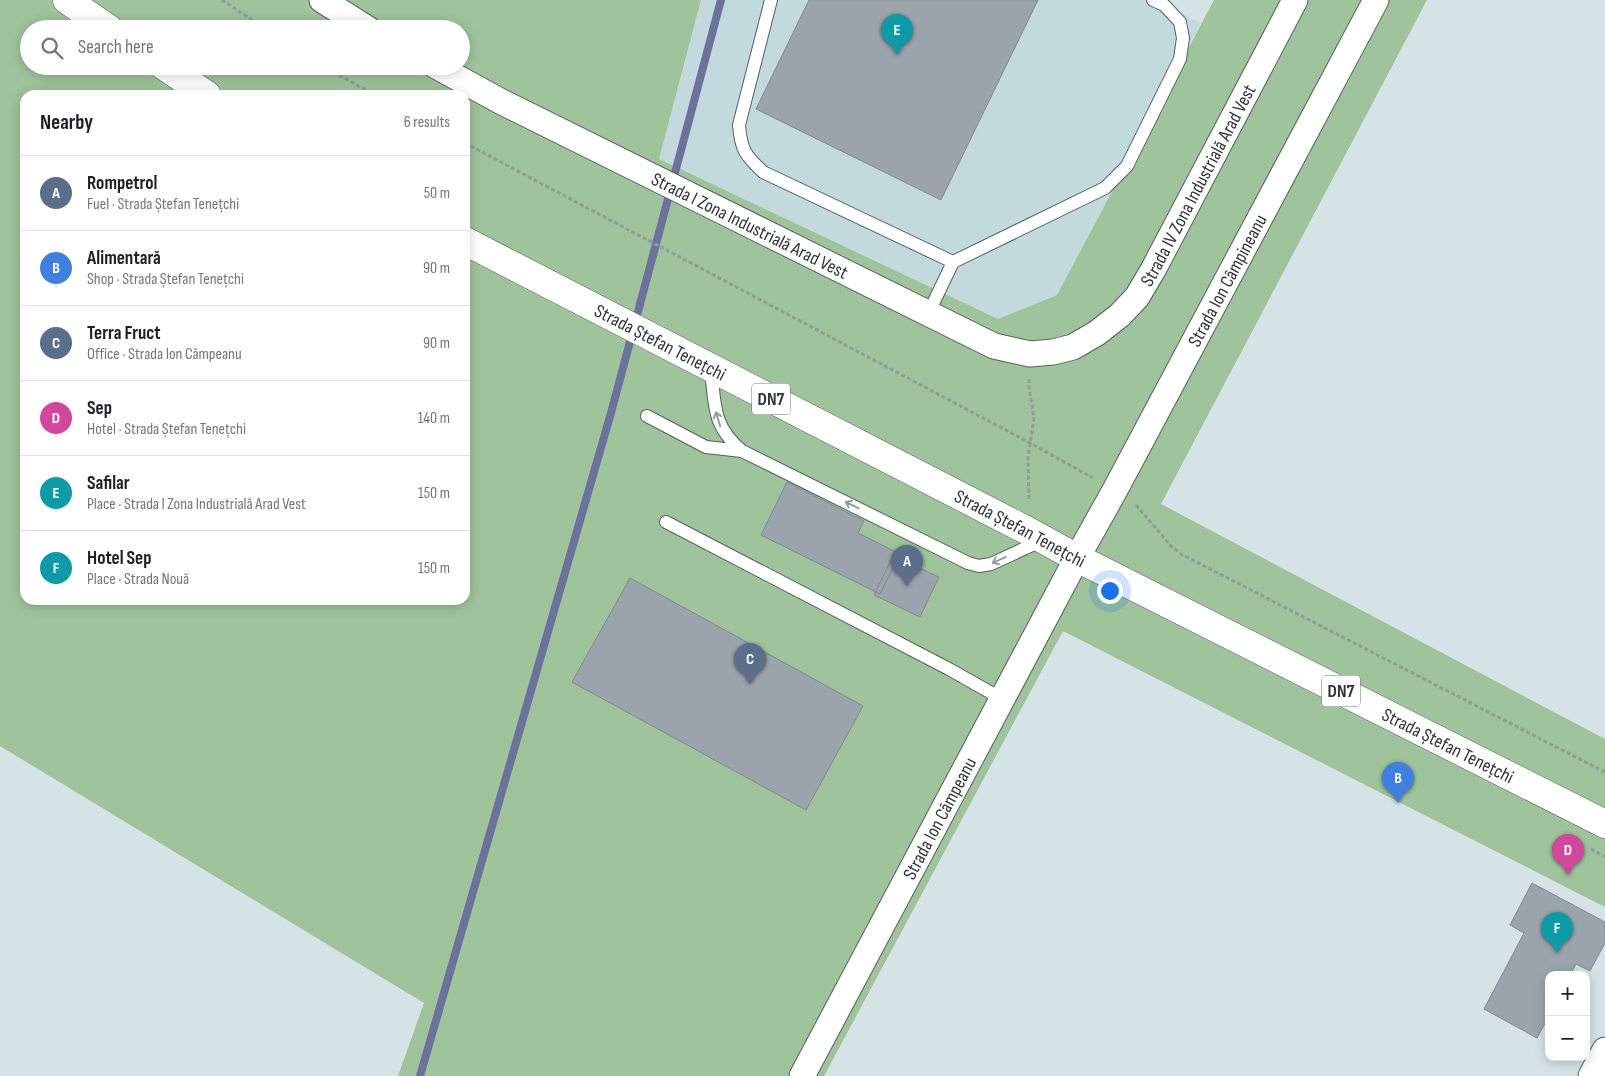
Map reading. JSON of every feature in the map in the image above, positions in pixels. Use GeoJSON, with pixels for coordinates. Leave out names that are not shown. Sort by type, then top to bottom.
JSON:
{"type":"FeatureCollection","features":[{"type":"Feature","properties":{"kind":"highway"},"geometry":{"type":"LineString","coordinates":[[67,0],[96,20]]}},
{"type":"Feature","properties":{"kind":"highway"},"geometry":{"type":"LineString","coordinates":[[177,75],[199,90]]}},
{"type":"Feature","properties":{"kind":"highway","name":"Strada Ștefan Tenețchi"},"geometry":{"type":"LineString","coordinates":[[470,244],[1035,535],[1076,558],[1605,824]]}},
{"type":"Feature","properties":{"kind":"street"},"geometry":{"type":"LineString","coordinates":[[322,0],[354,20]]}},
{"type":"Feature","properties":{"kind":"street","name":"Strada IV Zona Industrială Arad Vest"},"geometry":{"type":"LineString","coordinates":[[1074,347],[1097,333],[1137,297],[1295,0]]}},
{"type":"Feature","properties":{"kind":"street","name":"Strada Ion Câmpineanu"},"geometry":{"type":"LineString","coordinates":[[1076,558],[1115,490],[1376,0]]}},
{"type":"Feature","properties":{"kind":"street","name":"Strada I Zona Industrială Arad Vest"},"geometry":{"type":"LineString","coordinates":[[452,75],[500,101],[994,346],[1030,354],[1053,352],[1074,347]]}},
{"type":"Feature","properties":{"kind":"street","name":"Strada Ion Câmpeanu"},"geometry":{"type":"LineString","coordinates":[[802,1076],[1076,558]]}},
{"type":"Feature","properties":{"kind":"street"},"geometry":{"type":"LineString","coordinates":[[1591,1076],[1605,1050]]}},
{"type":"Feature","properties":{"kind":"lane"},"geometry":{"type":"LineString","coordinates":[[771,0],[739,125],[740,141],[746,157],[762,172],[953,262]]}},
{"type":"Feature","properties":{"kind":"lane"},"geometry":{"type":"LineString","coordinates":[[928,314],[953,262],[1105,188],[1127,166],[1180,59],[1183,38],[1180,22],[1164,6],[1154,0]]}},
{"type":"Feature","properties":{"kind":"lane"},"geometry":{"type":"LineString","coordinates":[[710,367],[716,417],[730,441],[742,451],[968,563],[979,566],[991,564],[1035,535]]}},
{"type":"Feature","properties":{"kind":"lane"},"geometry":{"type":"LineString","coordinates":[[647,416],[706,447],[742,451]]}},
{"type":"Feature","properties":{"kind":"lane"},"geometry":{"type":"LineString","coordinates":[[666,522],[1002,699]]}},
{"type":"Feature","properties":{"kind":"path"},"geometry":{"type":"LineString","coordinates":[[222,0],[252,20]]}},
{"type":"Feature","properties":{"kind":"path"},"geometry":{"type":"LineString","coordinates":[[338,75],[366,90]]}},
{"type":"Feature","properties":{"kind":"path"},"geometry":{"type":"LineString","coordinates":[[470,146],[1030,443],[1131,499],[1171,546],[1181,554],[1605,772]]}},
{"type":"Feature","properties":{"kind":"path"},"geometry":{"type":"LineString","coordinates":[[1030,354],[1029,387],[1034,418],[1028,458],[1030,501],[1035,535]]}},
{"type":"Feature","properties":{"kind":"shaded area"},"geometry":{"type":"Polygon","coordinates":[[[701,0],[1154,0],[1201,23],[1057,295],[998,319],[659,159],[701,0]]]}},
{"type":"Feature","properties":{"kind":"green space"},"geometry":{"type":"Polygon","coordinates":[[[0,0],[701,0],[659,159],[998,319],[1057,295],[1214,0],[1427,0],[1161,504],[1605,739],[1605,907],[1063,631],[824,1076],[398,1076],[424,1003],[0,746],[0,0]]]}},
{"type":"Feature","properties":{"kind":"building"},"geometry":{"type":"Polygon","coordinates":[[[809,0],[1038,0],[941,200],[756,109],[809,0]]]}},
{"type":"Feature","properties":{"kind":"building"},"geometry":{"type":"Polygon","coordinates":[[[787,482],[864,521],[858,533],[900,554],[880,594],[761,535],[787,482]]]}},
{"type":"Feature","properties":{"kind":"building"},"geometry":{"type":"Polygon","coordinates":[[[893,556],[939,577],[920,617],[874,595],[893,556]]]}},
{"type":"Feature","properties":{"kind":"building"},"geometry":{"type":"Polygon","coordinates":[[[630,578],[863,706],[806,810],[572,682],[630,578]]]}},
{"type":"Feature","properties":{"kind":"building"},"geometry":{"type":"Polygon","coordinates":[[[1532,883],[1605,922],[1605,943],[1590,971],[1576,964],[1572,971],[1545,971],[1545,1023],[1537,1038],[1484,1009],[1524,933],[1510,925],[1532,883]]]}},
{"type":"Feature","properties":{"kind":"waterway"},"geometry":{"type":"LineString","coordinates":[[420,1076],[611,413],[721,0]]}},
{"type":"Feature","properties":{"kind":"place","name":"Safilar"},"geometry":{"type":"Point","coordinates":[897,55]}},
{"type":"Feature","properties":{"kind":"place","name":"Rompetrol"},"geometry":{"type":"Point","coordinates":[907,586]}},
{"type":"Feature","properties":{"kind":"place","name":"Terra Fruct"},"geometry":{"type":"Point","coordinates":[750,684]}},
{"type":"Feature","properties":{"kind":"place","name":"Alimentară"},"geometry":{"type":"Point","coordinates":[1398,803]}},
{"type":"Feature","properties":{"kind":"place","name":"Sep"},"geometry":{"type":"Point","coordinates":[1568,875]}},
{"type":"Feature","properties":{"kind":"place","name":"Hotel Sep"},"geometry":{"type":"Point","coordinates":[1557,953]}}]}
